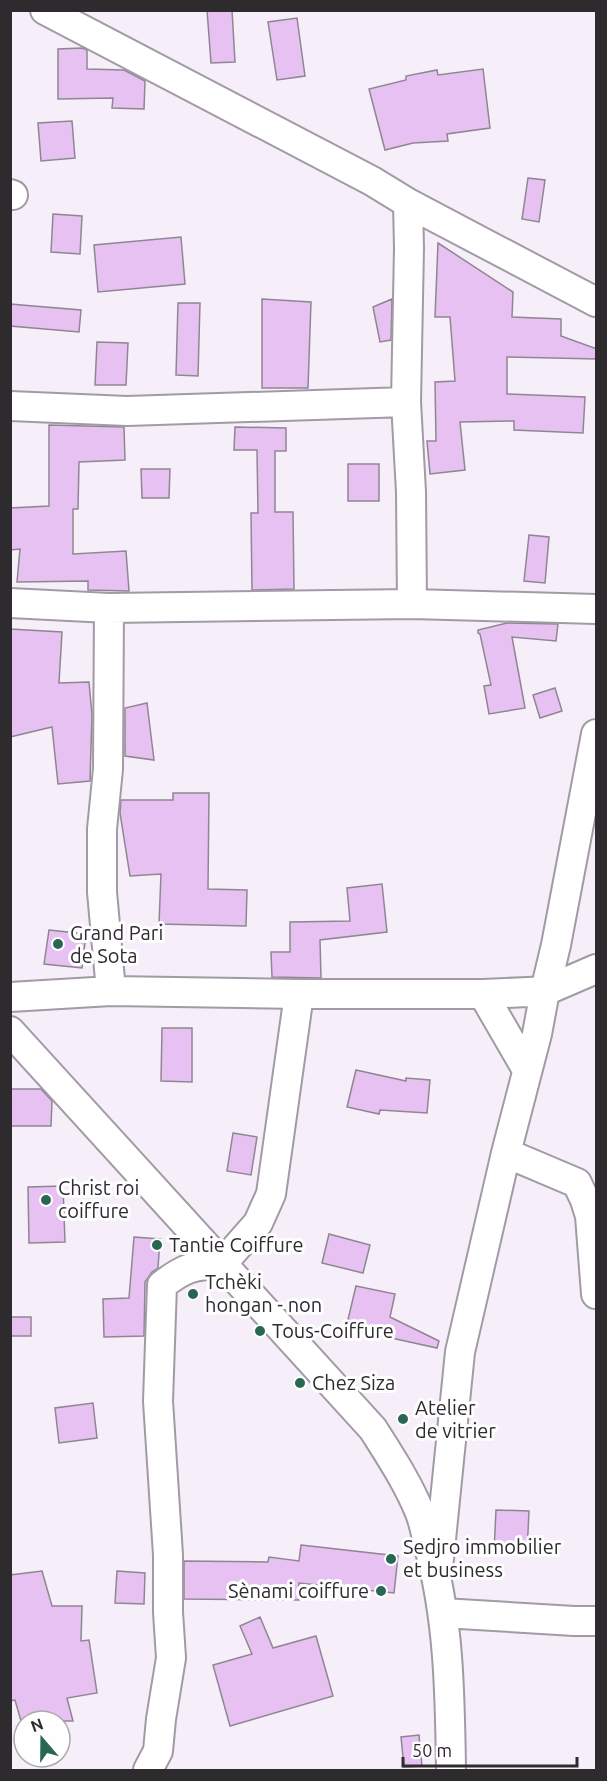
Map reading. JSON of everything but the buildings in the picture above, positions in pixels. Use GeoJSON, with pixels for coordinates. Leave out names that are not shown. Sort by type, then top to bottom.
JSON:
{"type":"FeatureCollection","features":[{"type":"Feature","properties":{"kind":"street"},"geometry":{"type":"LineString","coordinates":[[45,10],[597,302]]}},
{"type":"Feature","properties":{"kind":"street"},"geometry":{"type":"LineString","coordinates":[[408,203],[410,248],[407,293],[406,402],[411,492],[412,604]]}},
{"type":"Feature","properties":{"kind":"street"},"geometry":{"type":"LineString","coordinates":[[10,406],[127,411],[406,402]]}},
{"type":"Feature","properties":{"kind":"street"},"geometry":{"type":"LineString","coordinates":[[10,603],[109,608],[412,604],[597,609]]}},
{"type":"Feature","properties":{"kind":"street"},"geometry":{"type":"LineString","coordinates":[[109,608],[108,769],[102,829],[102,892],[111,991]]}},
{"type":"Feature","properties":{"kind":"street"},"geometry":{"type":"LineString","coordinates":[[437,1575],[460,1352],[506,1153],[537,1034],[597,734]]}},
{"type":"Feature","properties":{"kind":"street"},"geometry":{"type":"LineString","coordinates":[[10,997],[111,991],[483,994],[545,991],[597,969]]}},
{"type":"Feature","properties":{"kind":"street"},"geometry":{"type":"LineString","coordinates":[[148,1770],[158,1751],[171,1658],[168,1555],[158,1401],[162,1285],[180,1271],[200,1265],[222,1264],[258,1224],[271,1194],[299,994]]}},
{"type":"Feature","properties":{"kind":"street"},"geometry":{"type":"LineString","coordinates":[[483,994],[527,1070]]}},
{"type":"Feature","properties":{"kind":"street"},"geometry":{"type":"LineString","coordinates":[[10,1031],[373,1429],[398,1469],[420,1514],[437,1575],[443,1613],[451,1770]]}},
{"type":"Feature","properties":{"kind":"street"},"geometry":{"type":"LineString","coordinates":[[506,1153],[577,1183],[590,1216],[597,1294]]}},
{"type":"Feature","properties":{"kind":"street"},"geometry":{"type":"LineString","coordinates":[[443,1613],[597,1621]]}},
{"type":"Feature","properties":{"kind":"place","name":"Grand Pari de Sota"},"geometry":{"type":"Point","coordinates":[58,944]}},
{"type":"Feature","properties":{"kind":"place","name":"Christ roi coiffure"},"geometry":{"type":"Point","coordinates":[46,1200]}},
{"type":"Feature","properties":{"kind":"place","name":"Tantie Coiffure"},"geometry":{"type":"Point","coordinates":[157,1245]}},
{"type":"Feature","properties":{"kind":"place","name":"Tchèki hongan - non"},"geometry":{"type":"Point","coordinates":[193,1294]}},
{"type":"Feature","properties":{"kind":"place","name":"Tous-Coiffure"},"geometry":{"type":"Point","coordinates":[260,1331]}},
{"type":"Feature","properties":{"kind":"place","name":"Chez Siza"},"geometry":{"type":"Point","coordinates":[300,1383]}},
{"type":"Feature","properties":{"kind":"place","name":"Atelier de vitrier"},"geometry":{"type":"Point","coordinates":[403,1419]}},
{"type":"Feature","properties":{"kind":"place","name":"Sedjro immobilier et business"},"geometry":{"type":"Point","coordinates":[391,1559]}},
{"type":"Feature","properties":{"kind":"place","name":"Sènami coiffure"},"geometry":{"type":"Point","coordinates":[381,1591]}}]}
